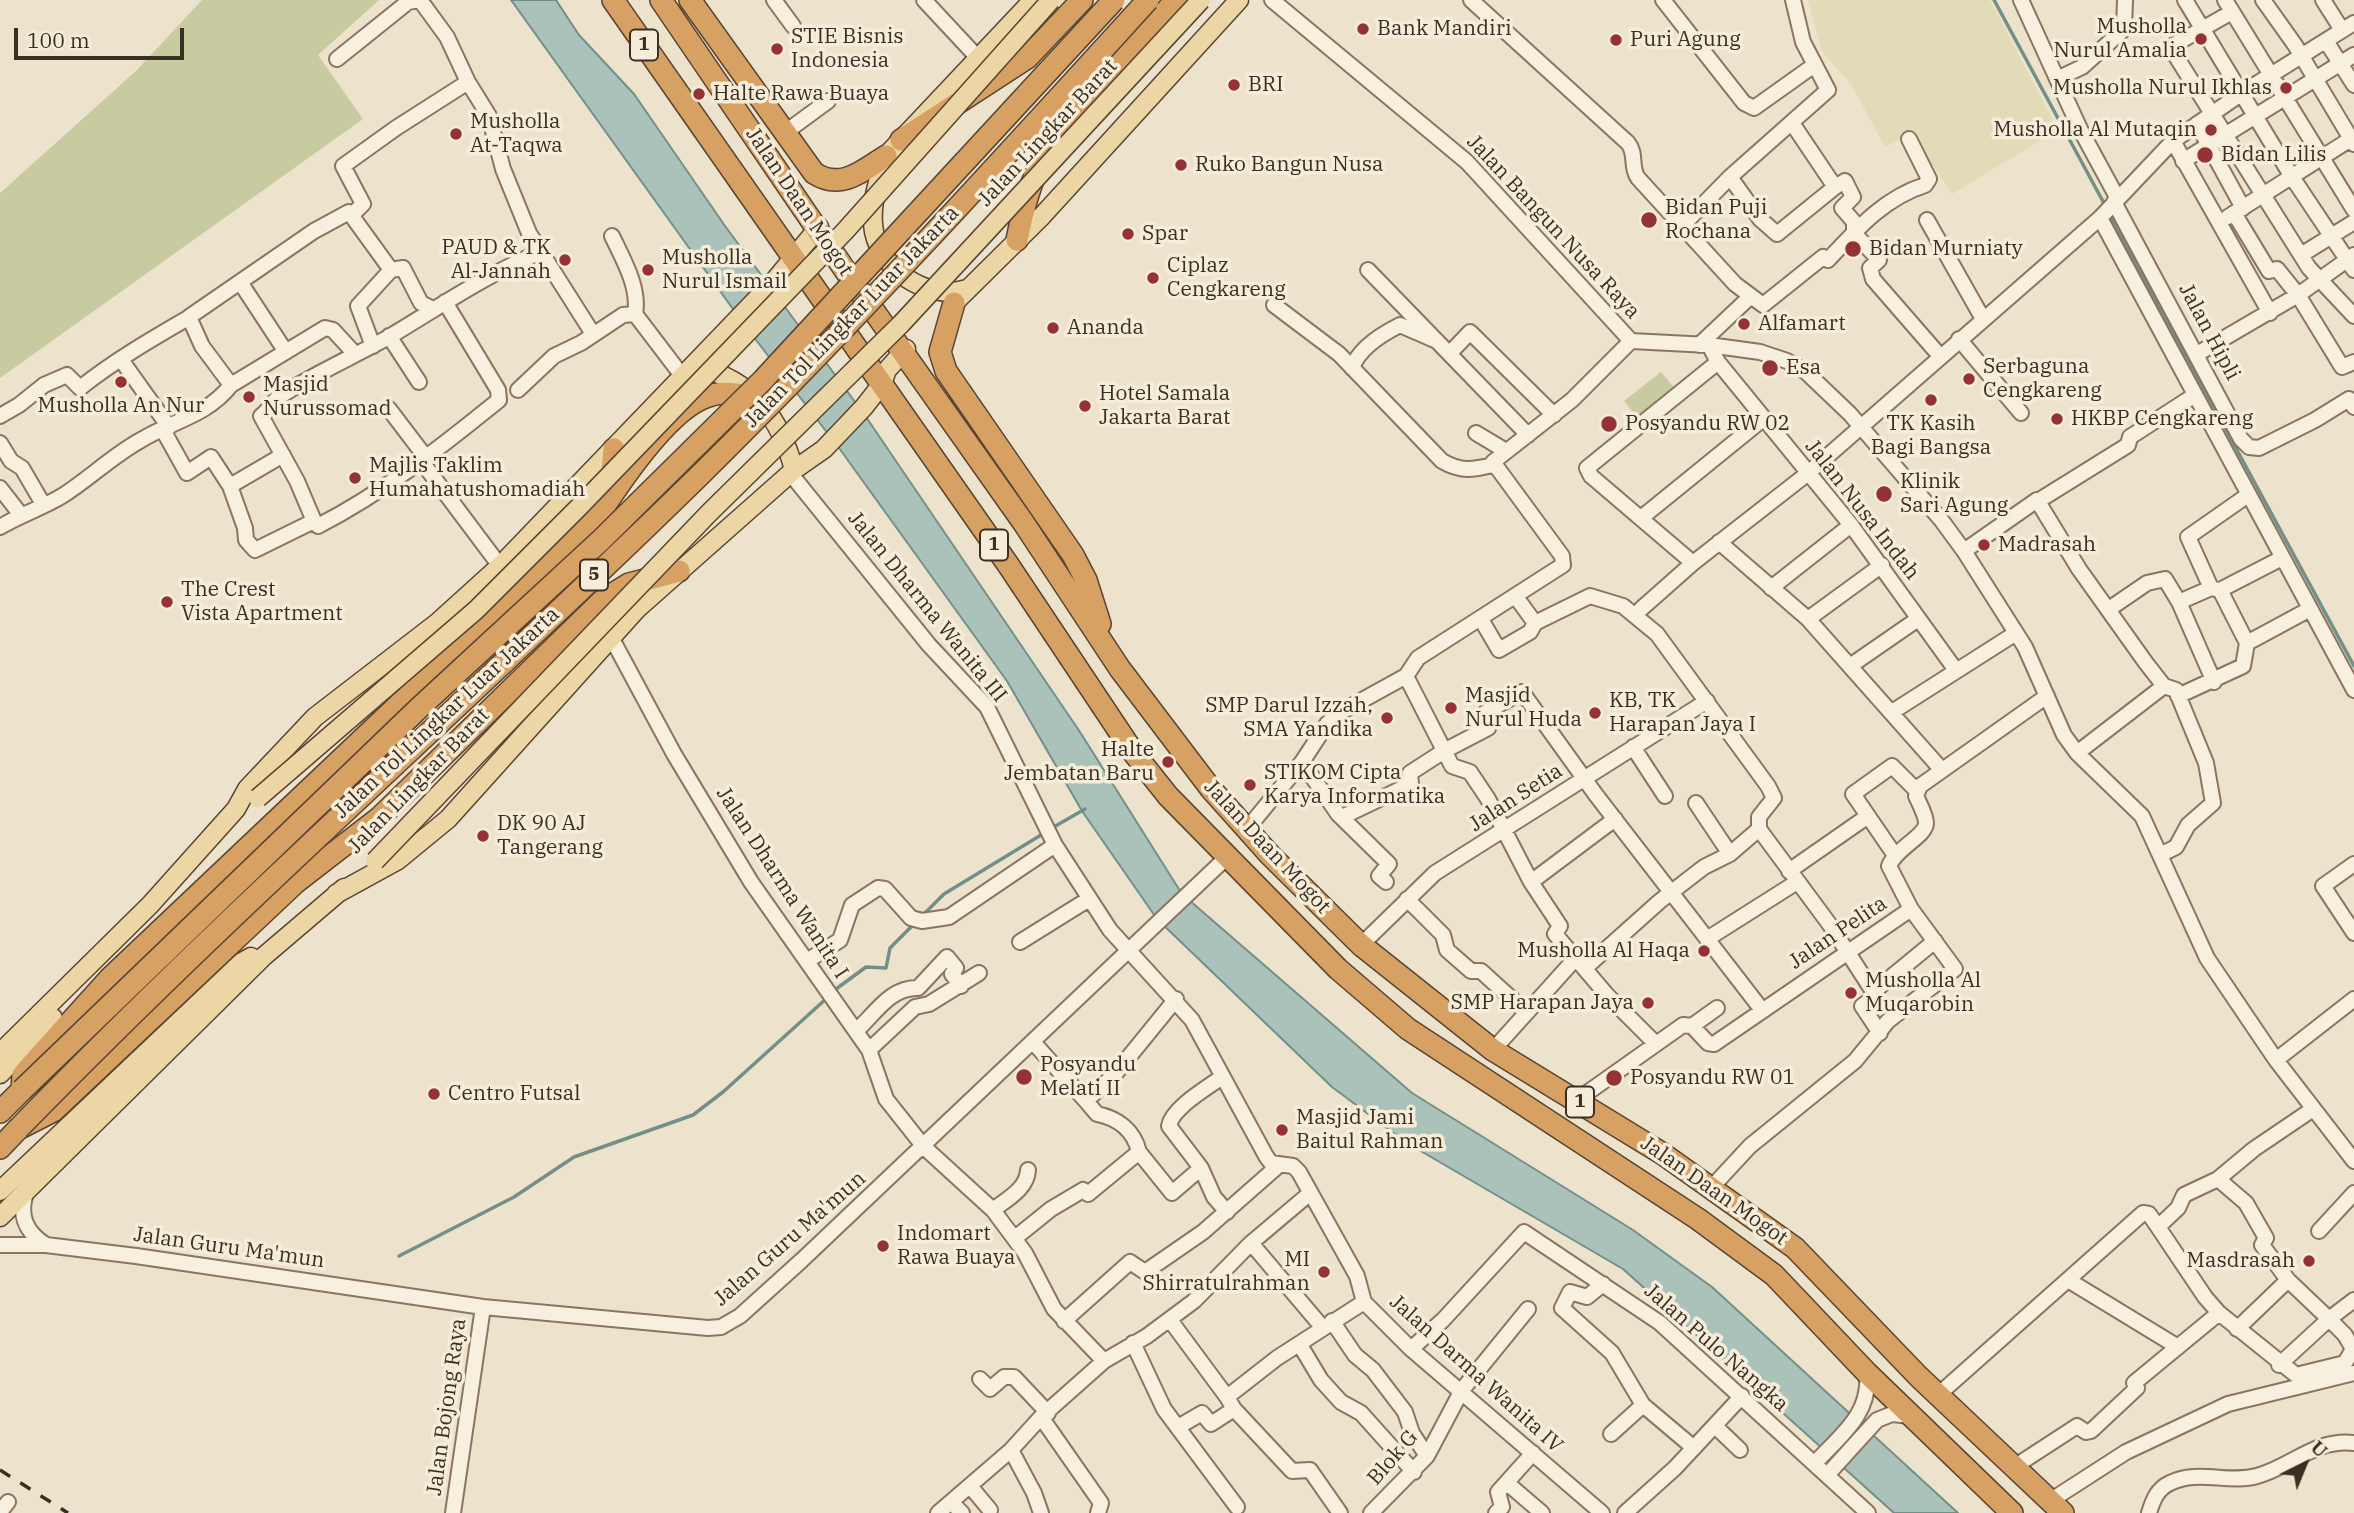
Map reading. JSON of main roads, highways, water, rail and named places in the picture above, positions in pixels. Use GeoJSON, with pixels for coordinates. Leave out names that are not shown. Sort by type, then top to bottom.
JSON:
{"type":"FeatureCollection","features":[{"type":"Feature","properties":{"kind":"highway","name":"Jalan Daan Mogot"},"geometry":{"type":"LineString","coordinates":[[613,0],[882,384],[1133,752],[1168,796],[1338,969],[1408,1028],[1741,1248],[1774,1275],[1867,1373],[2012,1513]]}},
{"type":"Feature","properties":{"kind":"highway","name":"Jalan Daan Mogot"},"geometry":{"type":"LineString","coordinates":[[660,0],[1023,522],[1120,668],[1210,789],[1247,829],[1361,945],[1493,1050],[1712,1186],[1795,1248],[1938,1395],[2057,1507]]}},
{"type":"Feature","properties":{"kind":"highway"},"geometry":{"type":"LineString","coordinates":[[690,0],[783,134],[814,173],[830,180],[853,177],[887,156]]}},
{"type":"Feature","properties":{"kind":"highway"},"geometry":{"type":"LineString","coordinates":[[901,140],[1027,58],[1082,0]]}},
{"type":"Feature","properties":{"kind":"highway","name":"Jalan Tol Lingkar Luar Jakarta"},"geometry":{"type":"LineString","coordinates":[[0,1112],[419,708],[601,540],[763,380],[1114,0]]}},
{"type":"Feature","properties":{"kind":"highway","name":"Jalan Tol Lingkar Luar Jakarta"},"geometry":{"type":"LineString","coordinates":[[0,1148],[298,853],[703,472],[916,252],[1148,0]]}},
{"type":"Feature","properties":{"kind":"highway"},"geometry":{"type":"LineString","coordinates":[[1017,240],[1027,198],[1046,153],[1083,104],[1175,0]]}},
{"type":"Feature","properties":{"kind":"highway"},"geometry":{"type":"LineString","coordinates":[[961,296],[940,352],[946,371],[1061,537],[1086,580],[1102,628],[1120,668]]}},
{"type":"Feature","properties":{"kind":"highway"},"geometry":{"type":"LineString","coordinates":[[22,1090],[23,1075],[110,978],[583,531],[610,498],[627,471],[671,423],[698,400],[726,393],[756,397]]}},
{"type":"Feature","properties":{"kind":"highway"},"geometry":{"type":"LineString","coordinates":[[610,498],[614,449]]}},
{"type":"Feature","properties":{"kind":"highway"},"geometry":{"type":"LineString","coordinates":[[1023,522],[1061,537]]}},
{"type":"Feature","properties":{"kind":"highway"},"geometry":{"type":"LineString","coordinates":[[18,1129],[53,1111],[295,883],[379,818],[603,600],[639,581],[679,571]]}},
{"type":"Feature","properties":{"kind":"main road"},"geometry":{"type":"LineString","coordinates":[[1033,0],[887,156],[873,210],[873,226],[881,249],[901,273],[923,288],[961,296],[1017,240],[1239,0]]}},
{"type":"Feature","properties":{"kind":"main road"},"geometry":{"type":"LineString","coordinates":[[236,809],[258,798],[476,610],[846,230],[1051,0]]}},
{"type":"Feature","properties":{"kind":"main road","name":"Jalan Lingkar Barat"},"geometry":{"type":"LineString","coordinates":[[0,1217],[259,957],[375,861],[709,513],[901,324],[1201,0]]}},
{"type":"Feature","properties":{"kind":"main road"},"geometry":{"type":"LineString","coordinates":[[0,1053],[136,920],[236,809],[247,789],[331,702],[438,623],[500,566],[775,280],[818,228]]}},
{"type":"Feature","properties":{"kind":"main road","name":"Jalan Lingkar Barat"},"geometry":{"type":"LineString","coordinates":[[336,894],[398,860],[448,819],[611,636],[679,571],[792,472],[824,449],[864,407],[882,384],[887,370],[904,351]]}},
{"type":"Feature","properties":{"kind":"main road"},"geometry":{"type":"LineString","coordinates":[[688,372],[716,372],[756,397],[774,418],[787,443],[792,472]]}},
{"type":"Feature","properties":{"kind":"main road"},"geometry":{"type":"LineString","coordinates":[[0,1074],[120,947],[136,920]]}},
{"type":"Feature","properties":{"kind":"main road","name":"Jalan Lingkar Barat"},"geometry":{"type":"LineString","coordinates":[[0,1191],[242,962],[259,957]]}},
{"type":"Feature","properties":{"kind":"water"},"geometry":{"type":"Polygon","coordinates":[[[511,0],[556,0],[579,35],[634,94],[725,226],[864,414],[1080,732],[1182,894],[1412,1093],[1633,1230],[1712,1287],[1958,1513],[1894,1513],[1623,1269],[1407,1143],[1332,1087],[1157,919],[1082,811],[1007,681],[839,448],[743,323],[511,0]]]}},
{"type":"Feature","properties":{"kind":"waterway"},"geometry":{"type":"LineString","coordinates":[[1994,0],[2106,207]]}},
{"type":"Feature","properties":{"kind":"waterway"},"geometry":{"type":"LineString","coordinates":[[2109,214],[2354,666]]}},
{"type":"Feature","properties":{"kind":"waterway"},"geometry":{"type":"LineString","coordinates":[[1052,828],[1085,809]]}},
{"type":"Feature","properties":{"kind":"waterway"},"geometry":{"type":"LineString","coordinates":[[922,916],[944,894],[1046,832]]}},
{"type":"Feature","properties":{"kind":"waterway"},"geometry":{"type":"LineString","coordinates":[[832,992],[866,967],[886,968],[890,948],[915,923]]}},
{"type":"Feature","properties":{"kind":"waterway"},"geometry":{"type":"LineString","coordinates":[[399,1256],[514,1197],[574,1157],[693,1115],[723,1092],[827,998]]}},
{"type":"Feature","properties":{"kind":"railway"},"geometry":{"type":"LineString","coordinates":[[0,1470],[68,1513]]}},
{"type":"Feature","properties":{"kind":"place","name":"Bank Mandiri"},"geometry":{"type":"Point","coordinates":[1363,29]}},
{"type":"Feature","properties":{"kind":"place","name":"Musholla Nurul Amalia"},"geometry":{"type":"Point","coordinates":[2201,39]}},
{"type":"Feature","properties":{"kind":"place","name":"Puri Agung"},"geometry":{"type":"Point","coordinates":[1616,40]}},
{"type":"Feature","properties":{"kind":"place","name":"STIE Bisnis Indonesia"},"geometry":{"type":"Point","coordinates":[777,49]}},
{"type":"Feature","properties":{"kind":"place","name":"BRI"},"geometry":{"type":"Point","coordinates":[1234,85]}},
{"type":"Feature","properties":{"kind":"place","name":"Musholla Nurul Ikhlas"},"geometry":{"type":"Point","coordinates":[2286,88]}},
{"type":"Feature","properties":{"kind":"place","name":"Halte Rawa Buaya"},"geometry":{"type":"Point","coordinates":[699,94]}},
{"type":"Feature","properties":{"kind":"place","name":"Musholla Al Mutaqin"},"geometry":{"type":"Point","coordinates":[2211,130]}},
{"type":"Feature","properties":{"kind":"place","name":"Musholla At-Taqwa"},"geometry":{"type":"Point","coordinates":[456,134]}},
{"type":"Feature","properties":{"kind":"place","name":"Bidan Lilis"},"geometry":{"type":"Point","coordinates":[2205,155]}},
{"type":"Feature","properties":{"kind":"place","name":"Ruko Bangun Nusa"},"geometry":{"type":"Point","coordinates":[1181,165]}},
{"type":"Feature","properties":{"kind":"place","name":"Bidan Puji Rochana"},"geometry":{"type":"Point","coordinates":[1649,220]}},
{"type":"Feature","properties":{"kind":"place","name":"Spar"},"geometry":{"type":"Point","coordinates":[1128,234]}},
{"type":"Feature","properties":{"kind":"place","name":"Bidan Murniaty"},"geometry":{"type":"Point","coordinates":[1853,249]}},
{"type":"Feature","properties":{"kind":"place","name":"PAUD & TK Al-Jannah"},"geometry":{"type":"Point","coordinates":[565,260]}},
{"type":"Feature","properties":{"kind":"place","name":"Musholla Nurul Ismail"},"geometry":{"type":"Point","coordinates":[648,270]}},
{"type":"Feature","properties":{"kind":"place","name":"Ciplaz Cengkareng"},"geometry":{"type":"Point","coordinates":[1153,278]}},
{"type":"Feature","properties":{"kind":"place","name":"Alfamart"},"geometry":{"type":"Point","coordinates":[1744,324]}},
{"type":"Feature","properties":{"kind":"place","name":"Ananda"},"geometry":{"type":"Point","coordinates":[1053,328]}},
{"type":"Feature","properties":{"kind":"place","name":"Esa"},"geometry":{"type":"Point","coordinates":[1770,368]}},
{"type":"Feature","properties":{"kind":"place","name":"Serbaguna Cengkareng"},"geometry":{"type":"Point","coordinates":[1969,379]}},
{"type":"Feature","properties":{"kind":"place","name":"Musholla An Nur"},"geometry":{"type":"Point","coordinates":[121,382]}},
{"type":"Feature","properties":{"kind":"place","name":"Masjid Nurussomad"},"geometry":{"type":"Point","coordinates":[249,397]}},
{"type":"Feature","properties":{"kind":"place","name":"TK Kasih Bagi Bangsa"},"geometry":{"type":"Point","coordinates":[1931,400]}},
{"type":"Feature","properties":{"kind":"place","name":"Hotel Samala Jakarta Barat"},"geometry":{"type":"Point","coordinates":[1085,406]}},
{"type":"Feature","properties":{"kind":"place","name":"HKBP Cengkareng"},"geometry":{"type":"Point","coordinates":[2057,419]}},
{"type":"Feature","properties":{"kind":"place","name":"Posyandu RW 02"},"geometry":{"type":"Point","coordinates":[1609,424]}},
{"type":"Feature","properties":{"kind":"place","name":"Majlis Taklim Humahatushomadiah"},"geometry":{"type":"Point","coordinates":[355,478]}},
{"type":"Feature","properties":{"kind":"place","name":"Klinik Sari Agung"},"geometry":{"type":"Point","coordinates":[1884,494]}},
{"type":"Feature","properties":{"kind":"place","name":"Madrasah"},"geometry":{"type":"Point","coordinates":[1984,545]}},
{"type":"Feature","properties":{"kind":"place","name":"The Crest Vista Apartment"},"geometry":{"type":"Point","coordinates":[167,602]}},
{"type":"Feature","properties":{"kind":"place","name":"Masjid Nurul Huda"},"geometry":{"type":"Point","coordinates":[1451,708]}},
{"type":"Feature","properties":{"kind":"place","name":"KB, TK Harapan Jaya I"},"geometry":{"type":"Point","coordinates":[1595,713]}},
{"type":"Feature","properties":{"kind":"place","name":"SMP Darul Izzah, SMA Yandika"},"geometry":{"type":"Point","coordinates":[1387,718]}},
{"type":"Feature","properties":{"kind":"place","name":"Halte Jembatan Baru"},"geometry":{"type":"Point","coordinates":[1168,762]}},
{"type":"Feature","properties":{"kind":"place","name":"STIKOM Cipta Karya Informatika"},"geometry":{"type":"Point","coordinates":[1250,785]}},
{"type":"Feature","properties":{"kind":"place","name":"DK 90 AJ Tangerang"},"geometry":{"type":"Point","coordinates":[483,836]}},
{"type":"Feature","properties":{"kind":"place","name":"Musholla Al Haqa"},"geometry":{"type":"Point","coordinates":[1704,951]}},
{"type":"Feature","properties":{"kind":"place","name":"Musholla Al Muqarobin"},"geometry":{"type":"Point","coordinates":[1851,993]}},
{"type":"Feature","properties":{"kind":"place","name":"SMP Harapan Jaya"},"geometry":{"type":"Point","coordinates":[1648,1003]}},
{"type":"Feature","properties":{"kind":"place","name":"Posyandu Melati II"},"geometry":{"type":"Point","coordinates":[1024,1077]}},
{"type":"Feature","properties":{"kind":"place","name":"Posyandu RW 01"},"geometry":{"type":"Point","coordinates":[1614,1078]}},
{"type":"Feature","properties":{"kind":"place","name":"Centro Futsal"},"geometry":{"type":"Point","coordinates":[434,1094]}},
{"type":"Feature","properties":{"kind":"place","name":"Masjid Jami Baitul Rahman"},"geometry":{"type":"Point","coordinates":[1282,1130]}},
{"type":"Feature","properties":{"kind":"place","name":"Indomart Rawa Buaya"},"geometry":{"type":"Point","coordinates":[883,1246]}},
{"type":"Feature","properties":{"kind":"place","name":"Masdrasah"},"geometry":{"type":"Point","coordinates":[2309,1261]}},
{"type":"Feature","properties":{"kind":"place","name":"MI Shirratulrahman"},"geometry":{"type":"Point","coordinates":[1324,1272]}}]}
